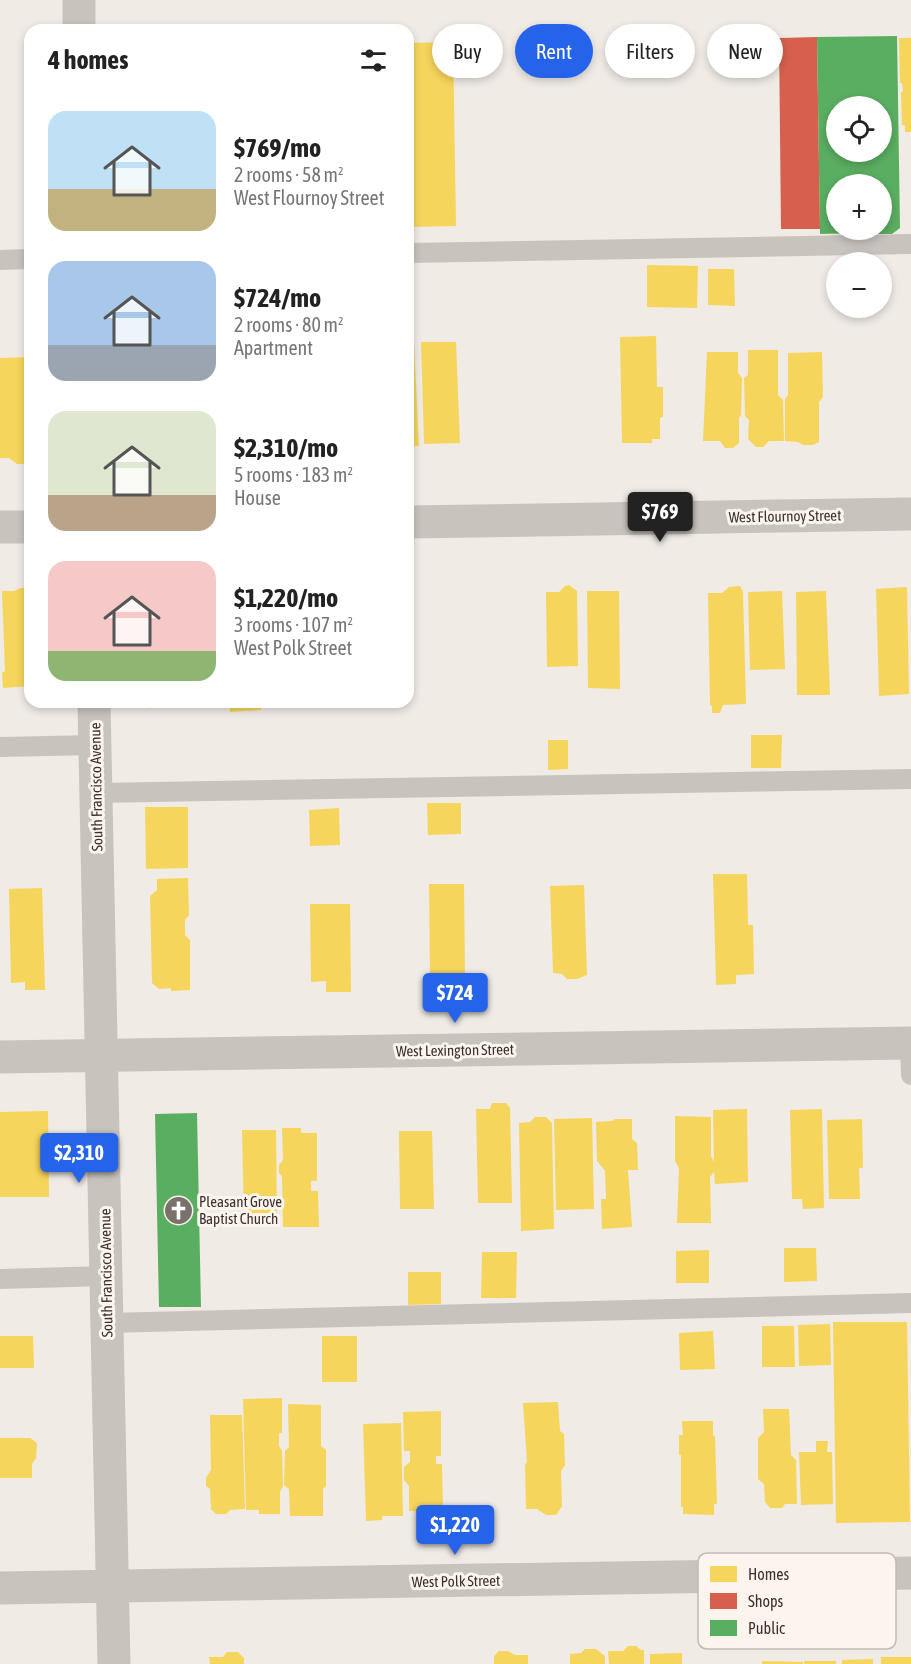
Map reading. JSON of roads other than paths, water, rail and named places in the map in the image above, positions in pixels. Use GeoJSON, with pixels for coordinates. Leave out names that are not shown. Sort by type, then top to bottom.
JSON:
{"type":"FeatureCollection","features":[{"type":"Feature","properties":{"kind":"street"},"geometry":{"type":"LineString","coordinates":[[79,0],[79,24]]}},
{"type":"Feature","properties":{"kind":"street","name":"West Flournoy Street"},"geometry":{"type":"LineString","coordinates":[[414,522],[911,514]]}},
{"type":"Feature","properties":{"kind":"street"},"geometry":{"type":"LineString","coordinates":[[0,527],[24,527]]}},
{"type":"Feature","properties":{"kind":"street","name":"South Francisco Avenue"},"geometry":{"type":"LineString","coordinates":[[94,708],[114,1664]]}},
{"type":"Feature","properties":{"kind":"street","name":"West Lexington Street"},"geometry":{"type":"LineString","coordinates":[[0,1057],[911,1043]]}},
{"type":"Feature","properties":{"kind":"street","name":"West Polk Street"},"geometry":{"type":"LineString","coordinates":[[896,1574],[911,1574]]}},
{"type":"Feature","properties":{"kind":"street","name":"West Polk Street"},"geometry":{"type":"LineString","coordinates":[[0,1588],[698,1577]]}},
{"type":"Feature","properties":{"kind":"lane"},"geometry":{"type":"LineString","coordinates":[[414,253],[911,244]]}},
{"type":"Feature","properties":{"kind":"lane"},"geometry":{"type":"LineString","coordinates":[[0,260],[24,259]]}},
{"type":"Feature","properties":{"kind":"lane"},"geometry":{"type":"LineString","coordinates":[[0,747],[95,745]]}},
{"type":"Feature","properties":{"kind":"lane"},"geometry":{"type":"LineString","coordinates":[[96,793],[911,779]]}},
{"type":"Feature","properties":{"kind":"lane"},"geometry":{"type":"LineString","coordinates":[[911,1043],[911,1075]]}},
{"type":"Feature","properties":{"kind":"lane"},"geometry":{"type":"LineString","coordinates":[[0,1279],[106,1276]]}},
{"type":"Feature","properties":{"kind":"lane"},"geometry":{"type":"LineString","coordinates":[[107,1323],[911,1303]]}},
{"type":"Feature","properties":{"kind":"place","name":"Pleasant Grove Baptist Church"},"geometry":{"type":"Point","coordinates":[178,1210]}}]}
